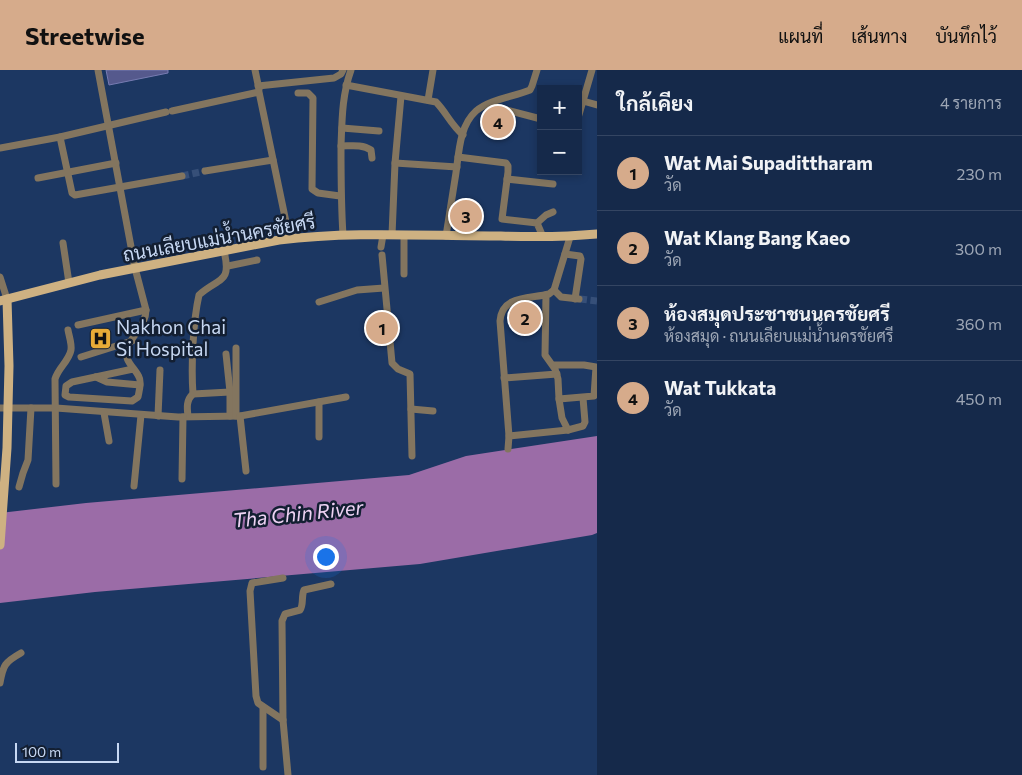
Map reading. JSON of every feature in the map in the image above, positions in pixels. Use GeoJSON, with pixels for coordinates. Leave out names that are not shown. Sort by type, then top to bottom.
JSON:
{"type":"FeatureCollection","features":[{"type":"Feature","properties":{"kind":"main road","name":"ถนนเลียบแม่น้ำนครชัยศรี"},"geometry":{"type":"LineString","coordinates":[[4,300],[135,268],[280,240],[343,235],[570,237],[597,234]]}},
{"type":"Feature","properties":{"kind":"main road"},"geometry":{"type":"LineString","coordinates":[[0,545],[8,448],[4,408],[4,300]]}},
{"type":"Feature","properties":{"kind":"street"},"geometry":{"type":"LineString","coordinates":[[98,70],[135,268],[146,310],[143,323],[127,348],[126,356],[139,376],[140,385],[138,396],[136,400],[132,401],[69,397],[65,395],[65,389],[68,384],[133,369]]}},
{"type":"Feature","properties":{"kind":"street"},"geometry":{"type":"LineString","coordinates":[[255,70],[286,222]]}},
{"type":"Feature","properties":{"kind":"street"},"geometry":{"type":"LineString","coordinates":[[0,148],[60,137],[259,89],[334,78],[341,74],[342,70]]}},
{"type":"Feature","properties":{"kind":"street"},"geometry":{"type":"LineString","coordinates":[[343,235],[340,196],[342,128],[346,85],[350,70]]}},
{"type":"Feature","properties":{"kind":"street"},"geometry":{"type":"LineString","coordinates":[[428,100],[434,70]]}},
{"type":"Feature","properties":{"kind":"street"},"geometry":{"type":"LineString","coordinates":[[446,236],[462,135],[470,118],[478,110],[488,105],[530,90],[537,70]]}},
{"type":"Feature","properties":{"kind":"street"},"geometry":{"type":"LineString","coordinates":[[582,104],[592,70]]}},
{"type":"Feature","properties":{"kind":"street"},"geometry":{"type":"LineString","coordinates":[[346,85],[436,102],[462,135]]}},
{"type":"Feature","properties":{"kind":"street"},"geometry":{"type":"LineString","coordinates":[[298,93],[308,93],[312,98],[312,189],[318,193],[340,196]]}},
{"type":"Feature","properties":{"kind":"street"},"geometry":{"type":"LineString","coordinates":[[401,96],[388,235],[381,251],[392,363],[398,369],[410,374],[412,456]]}},
{"type":"Feature","properties":{"kind":"street"},"geometry":{"type":"LineString","coordinates":[[583,101],[597,105]]}},
{"type":"Feature","properties":{"kind":"street"},"geometry":{"type":"LineString","coordinates":[[488,105],[537,118]]}},
{"type":"Feature","properties":{"kind":"street"},"geometry":{"type":"LineString","coordinates":[[342,128],[379,131]]}},
{"type":"Feature","properties":{"kind":"street"},"geometry":{"type":"LineString","coordinates":[[60,137],[72,193],[75,195],[182,176]]}},
{"type":"Feature","properties":{"kind":"street"},"geometry":{"type":"LineString","coordinates":[[342,146],[356,145],[367,147],[371,150],[372,158]]}},
{"type":"Feature","properties":{"kind":"street"},"geometry":{"type":"LineString","coordinates":[[458,157],[506,163],[508,166],[502,219],[537,223],[553,212]]}},
{"type":"Feature","properties":{"kind":"street"},"geometry":{"type":"LineString","coordinates":[[205,171],[274,160]]}},
{"type":"Feature","properties":{"kind":"street"},"geometry":{"type":"LineString","coordinates":[[395,162],[457,167]]}},
{"type":"Feature","properties":{"kind":"street"},"geometry":{"type":"LineString","coordinates":[[38,178],[116,163]]}},
{"type":"Feature","properties":{"kind":"street"},"geometry":{"type":"LineString","coordinates":[[507,179],[552,184]]}},
{"type":"Feature","properties":{"kind":"street"},"geometry":{"type":"LineString","coordinates":[[537,223],[543,237]]}},
{"type":"Feature","properties":{"kind":"street"},"geometry":{"type":"LineString","coordinates":[[404,235],[404,274]]}},
{"type":"Feature","properties":{"kind":"street"},"geometry":{"type":"LineString","coordinates":[[508,449],[509,436],[501,312],[508,303],[546,295],[554,290],[570,237]]}},
{"type":"Feature","properties":{"kind":"street"},"geometry":{"type":"LineString","coordinates":[[63,243],[69,283]]}},
{"type":"Feature","properties":{"kind":"street"},"geometry":{"type":"LineString","coordinates":[[194,394],[192,378],[196,307],[199,294],[220,281],[226,273],[228,266],[224,251]]}},
{"type":"Feature","properties":{"kind":"street"},"geometry":{"type":"LineString","coordinates":[[554,290],[561,297],[578,299],[581,259],[580,256],[565,254]]}},
{"type":"Feature","properties":{"kind":"street"},"geometry":{"type":"LineString","coordinates":[[228,266],[256,260]]}},
{"type":"Feature","properties":{"kind":"street"},"geometry":{"type":"LineString","coordinates":[[0,277],[4,300]]}},
{"type":"Feature","properties":{"kind":"street"},"geometry":{"type":"LineString","coordinates":[[319,302],[357,290],[384,288]]}},
{"type":"Feature","properties":{"kind":"street"},"geometry":{"type":"LineString","coordinates":[[546,295],[545,355],[557,374],[562,418],[568,430]]}},
{"type":"Feature","properties":{"kind":"street"},"geometry":{"type":"LineString","coordinates":[[78,326],[146,310]]}},
{"type":"Feature","properties":{"kind":"street"},"geometry":{"type":"LineString","coordinates":[[56,484],[56,375],[71,350],[68,330]]}},
{"type":"Feature","properties":{"kind":"street"},"geometry":{"type":"LineString","coordinates":[[80,357],[132,341]]}},
{"type":"Feature","properties":{"kind":"street"},"geometry":{"type":"LineString","coordinates":[[235,416],[236,348]]}},
{"type":"Feature","properties":{"kind":"street"},"geometry":{"type":"LineString","coordinates":[[226,354],[230,392],[246,471]]}},
{"type":"Feature","properties":{"kind":"street"},"geometry":{"type":"LineString","coordinates":[[553,365],[584,364],[596,367],[596,393],[592,397],[559,399]]}},
{"type":"Feature","properties":{"kind":"street"},"geometry":{"type":"LineString","coordinates":[[158,416],[160,370]]}},
{"type":"Feature","properties":{"kind":"street"},"geometry":{"type":"LineString","coordinates":[[504,378],[557,374]]}},
{"type":"Feature","properties":{"kind":"street"},"geometry":{"type":"LineString","coordinates":[[96,377],[107,382],[140,385]]}},
{"type":"Feature","properties":{"kind":"street"},"geometry":{"type":"LineString","coordinates":[[182,479],[185,417],[190,397],[194,394],[230,392]]}},
{"type":"Feature","properties":{"kind":"street"},"geometry":{"type":"LineString","coordinates":[[4,408],[56,408],[185,417],[235,416],[346,397]]}},
{"type":"Feature","properties":{"kind":"street"},"geometry":{"type":"LineString","coordinates":[[509,436],[580,427],[585,422],[583,398]]}},
{"type":"Feature","properties":{"kind":"street"},"geometry":{"type":"LineString","coordinates":[[318,402],[319,437]]}},
{"type":"Feature","properties":{"kind":"street"},"geometry":{"type":"LineString","coordinates":[[19,487],[28,460],[31,408]]}},
{"type":"Feature","properties":{"kind":"street"},"geometry":{"type":"LineString","coordinates":[[411,409],[433,411]]}},
{"type":"Feature","properties":{"kind":"street"},"geometry":{"type":"LineString","coordinates":[[104,412],[108,441]]}},
{"type":"Feature","properties":{"kind":"street"},"geometry":{"type":"LineString","coordinates":[[134,486],[141,415]]}},
{"type":"Feature","properties":{"kind":"street"},"geometry":{"type":"LineString","coordinates":[[283,578],[252,583],[250,591],[256,696],[258,703],[283,720]]}},
{"type":"Feature","properties":{"kind":"street"},"geometry":{"type":"LineString","coordinates":[[288,775],[283,720],[281,631],[283,616],[289,612],[300,610],[303,593],[307,588],[331,584]]}},
{"type":"Feature","properties":{"kind":"street"},"geometry":{"type":"LineString","coordinates":[[0,683],[2,670],[8,660],[20,653]]}},
{"type":"Feature","properties":{"kind":"street"},"geometry":{"type":"LineString","coordinates":[[263,707],[263,767]]}},
{"type":"Feature","properties":{"kind":"water","name":"Tha Chin River"},"geometry":{"type":"Polygon","coordinates":[[[597,436],[597,533],[592,535],[420,564],[95,592],[0,603],[0,513],[86,503],[409,475],[466,456],[597,436]]]}},
{"type":"Feature","properties":{"kind":"building"},"geometry":{"type":"Polygon","coordinates":[[[106,70],[168,70],[168,73],[109,85],[106,70]]]}},
{"type":"Feature","properties":{"kind":"tunnel"},"geometry":{"type":"LineString","coordinates":[[182,176],[205,171]]}},
{"type":"Feature","properties":{"kind":"tunnel"},"geometry":{"type":"LineString","coordinates":[[580,299],[597,301]]}},
{"type":"Feature","properties":{"kind":"place","name":"Wat Tukkata"},"geometry":{"type":"Point","coordinates":[498,122]}},
{"type":"Feature","properties":{"kind":"place","name":"ห้องสมุดประชาชนนครชัยศรี"},"geometry":{"type":"Point","coordinates":[466,216]}},
{"type":"Feature","properties":{"kind":"place","name":"Wat Klang Bang Kaeo"},"geometry":{"type":"Point","coordinates":[525,318]}},
{"type":"Feature","properties":{"kind":"place","name":"Wat Mai Supadittharam"},"geometry":{"type":"Point","coordinates":[382,328]}},
{"type":"Feature","properties":{"kind":"place","name":"Nakhon Chai Si Hospital"},"geometry":{"type":"Point","coordinates":[100,338]}}]}
